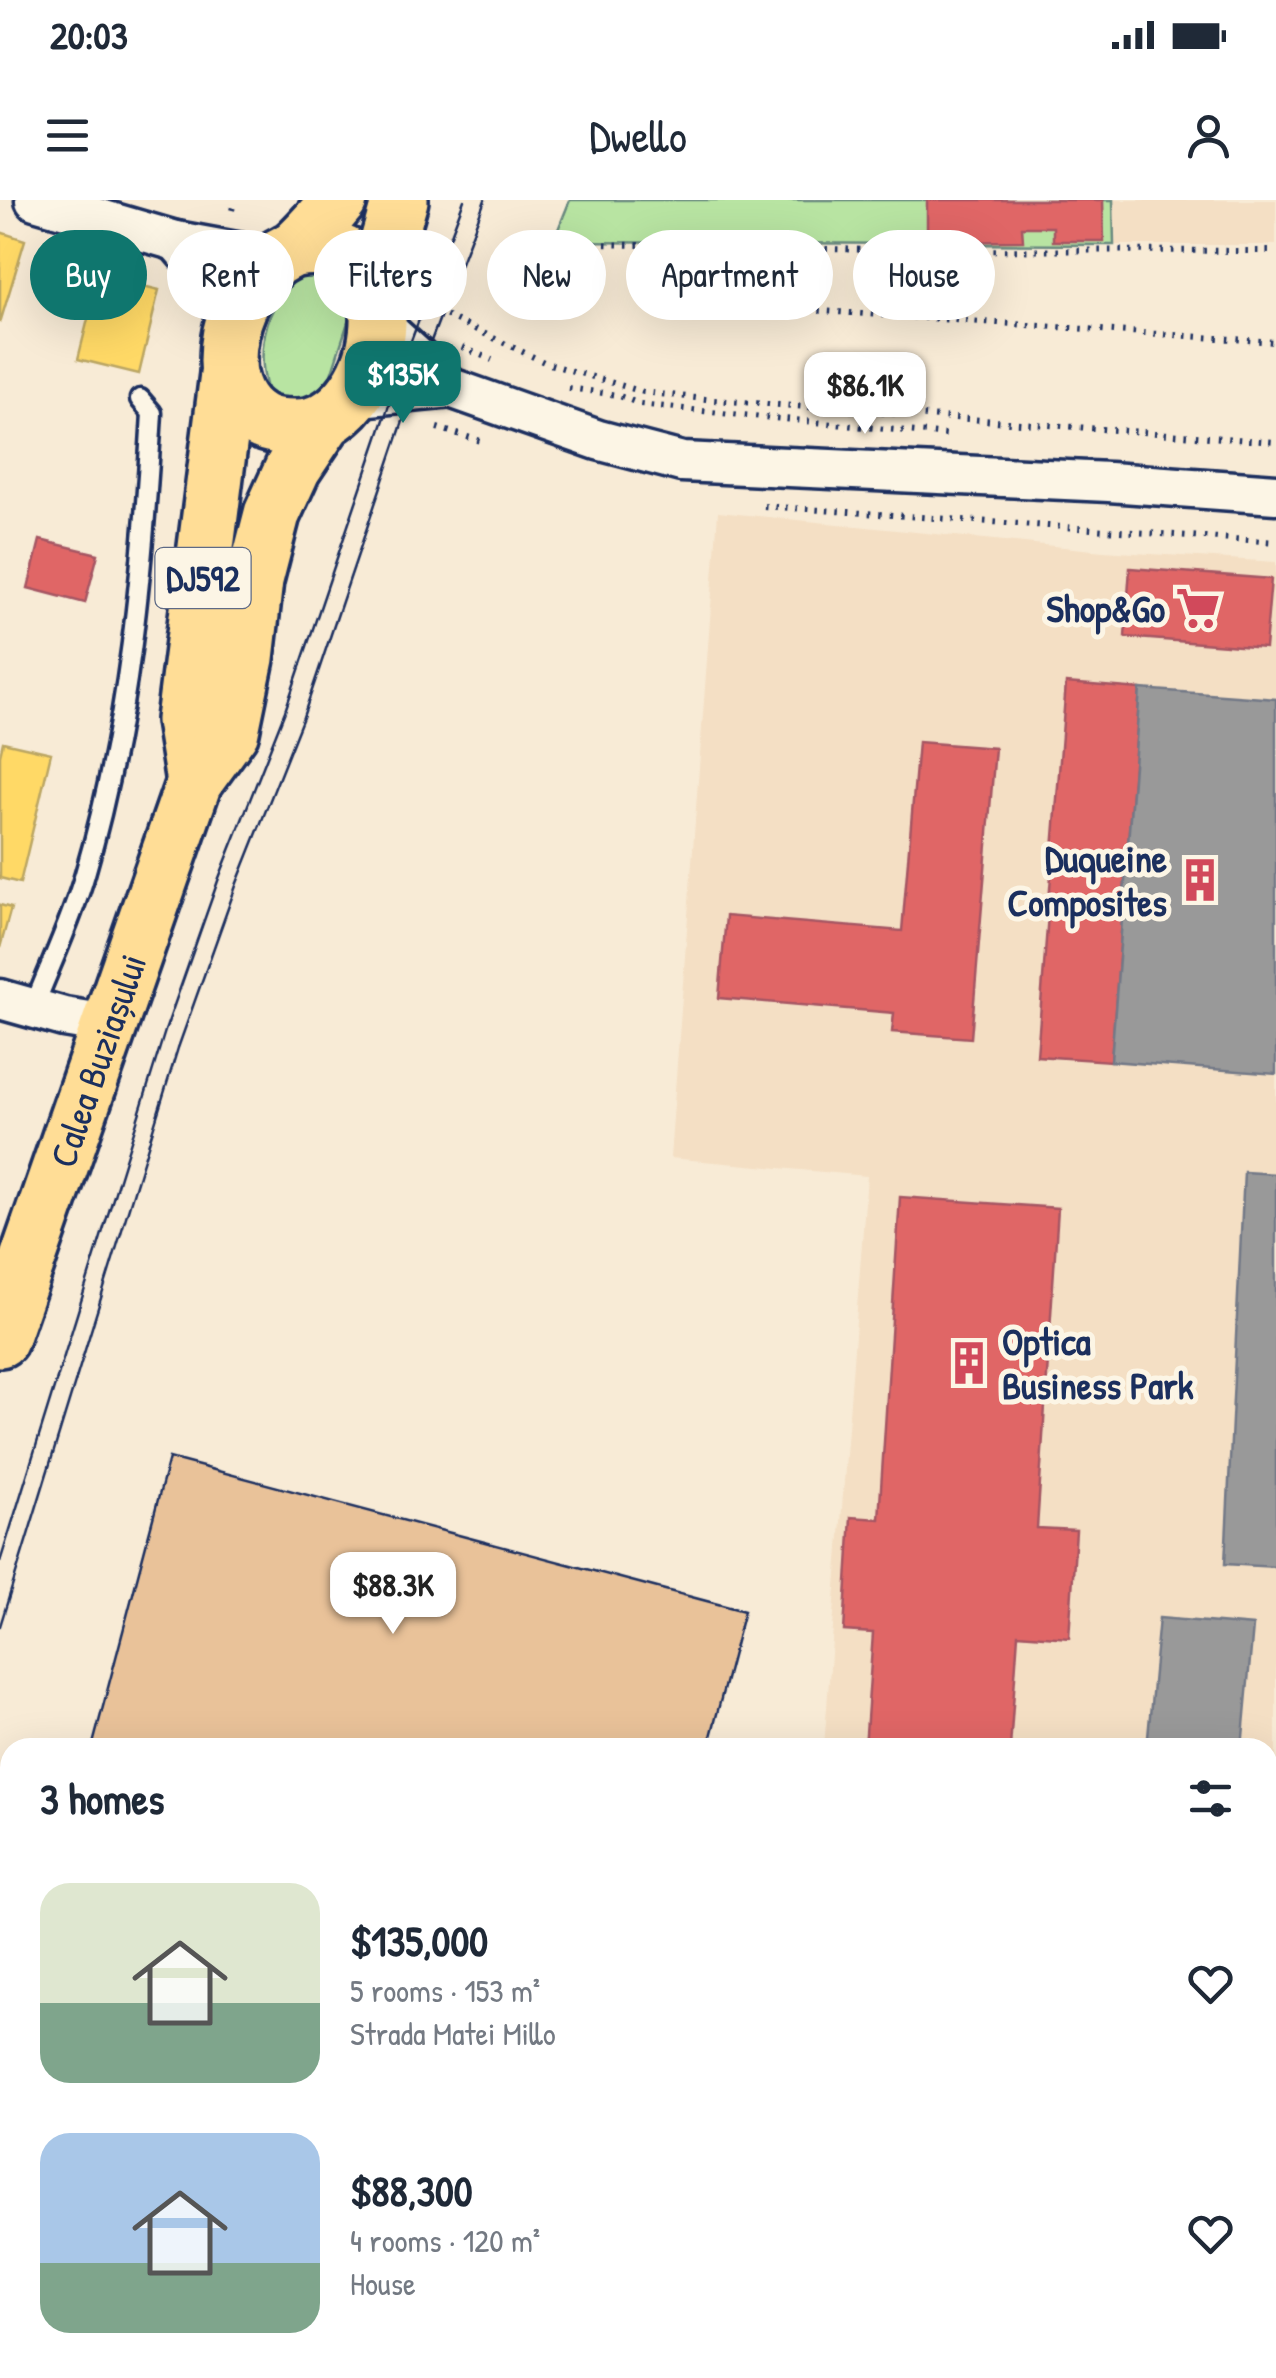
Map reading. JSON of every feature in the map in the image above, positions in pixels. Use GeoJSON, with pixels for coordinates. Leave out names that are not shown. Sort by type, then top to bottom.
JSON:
{"type":"FeatureCollection","features":[{"type":"Feature","properties":{"kind":"main road","name":"DJ592"},"geometry":{"type":"LineString","coordinates":[[294,245],[339,200]]}},
{"type":"Feature","properties":{"kind":"main road","name":"DJ592"},"geometry":{"type":"LineString","coordinates":[[397,230],[400,200]]}},
{"type":"Feature","properties":{"kind":"main road","name":"DJ592"},"geometry":{"type":"LineString","coordinates":[[228,374],[228,342],[234,320]]}},
{"type":"Feature","properties":{"kind":"main road","name":"DJ592"},"geometry":{"type":"LineString","coordinates":[[336,410],[369,366],[384,320]]}},
{"type":"Feature","properties":{"kind":"main road"},"geometry":{"type":"LineString","coordinates":[[228,374],[241,405],[260,422],[304,428],[336,410]]}},
{"type":"Feature","properties":{"kind":"main road","name":"Calea Buziașului"},"geometry":{"type":"LineString","coordinates":[[194,782],[184,720],[228,374]]}},
{"type":"Feature","properties":{"kind":"main road","name":"Calea Buziașului"},"geometry":{"type":"LineString","coordinates":[[0,1339],[194,782],[230,731],[246,658],[254,580],[272,514],[292,468],[336,410]]}},
{"type":"Feature","properties":{"kind":"street"},"geometry":{"type":"LineString","coordinates":[[35,200],[167,238]]}},
{"type":"Feature","properties":{"kind":"street"},"geometry":{"type":"LineString","coordinates":[[404,320],[451,388]]}},
{"type":"Feature","properties":{"kind":"street"},"geometry":{"type":"LineString","coordinates":[[336,410],[451,388],[598,440],[682,462],[1276,494]]}},
{"type":"Feature","properties":{"kind":"street"},"geometry":{"type":"LineString","coordinates":[[17,1004],[112,1025]]}},
{"type":"Feature","properties":{"kind":"lane"},"geometry":{"type":"LineString","coordinates":[[17,1004],[85,876],[122,714],[147,509],[152,413],[140,399]]}},
{"type":"Feature","properties":{"kind":"path"},"geometry":{"type":"LineString","coordinates":[[232,210],[235,200]]}},
{"type":"Feature","properties":{"kind":"path"},"geometry":{"type":"LineString","coordinates":[[606,244],[1276,251]]}},
{"type":"Feature","properties":{"kind":"path"},"geometry":{"type":"LineString","coordinates":[[833,312],[1276,342]]}},
{"type":"Feature","properties":{"kind":"path"},"geometry":{"type":"LineString","coordinates":[[456,320],[546,364],[642,392],[1276,442]]}},
{"type":"Feature","properties":{"kind":"path"},"geometry":{"type":"LineString","coordinates":[[463,347],[494,362]]}},
{"type":"Feature","properties":{"kind":"path"},"geometry":{"type":"LineString","coordinates":[[560,387],[617,396],[640,404],[964,436]]}},
{"type":"Feature","properties":{"kind":"shaded area"},"geometry":{"type":"Polygon","coordinates":[[[1113,200],[1276,200],[1276,245],[1114,245],[1113,200]]]}},
{"type":"Feature","properties":{"kind":"shaded area"},"geometry":{"type":"Polygon","coordinates":[[[718,512],[1103,551],[1276,562],[1276,1738],[825,1738],[867,1176],[670,1158],[718,512]]]}},
{"type":"Feature","properties":{"kind":"green space"},"geometry":{"type":"Polygon","coordinates":[[[570,200],[1113,200],[1114,245],[995,244],[995,230],[853,230],[853,244],[833,243],[833,230],[626,230],[626,242],[606,242],[606,230],[558,230],[570,200]]]}},
{"type":"Feature","properties":{"kind":"green space"},"geometry":{"type":"Polygon","coordinates":[[[314,270],[314,320],[349,320],[331,375],[315,395],[299,404],[270,398],[263,349],[269,320],[294,320],[294,282],[314,270]]]}},
{"type":"Feature","properties":{"kind":"building: Homes"},"geometry":{"type":"Polygon","coordinates":[[[0,232],[25,240],[0,323],[0,232]]]}},
{"type":"Feature","properties":{"kind":"building: Homes"},"geometry":{"type":"Polygon","coordinates":[[[147,287],[159,290],[139,374],[78,359],[88,320],[147,320],[147,287]]]}},
{"type":"Feature","properties":{"kind":"building: Homes"},"geometry":{"type":"Polygon","coordinates":[[[3,742],[51,753],[20,883],[0,878],[3,742]]]}},
{"type":"Feature","properties":{"kind":"building: Homes"},"geometry":{"type":"Polygon","coordinates":[[[0,905],[11,908],[0,948],[0,905]]]}},
{"type":"Feature","properties":{"kind":"building: Shops"},"geometry":{"type":"Polygon","coordinates":[[[927,200],[1103,200],[1104,241],[1053,241],[1053,227],[1022,227],[1023,241],[995,241],[995,230],[927,230],[927,200]]]}},
{"type":"Feature","properties":{"kind":"building: Shops"},"geometry":{"type":"Polygon","coordinates":[[[40,540],[98,554],[85,603],[28,588],[40,540]]]}},
{"type":"Feature","properties":{"kind":"building: Shops","name":"Shop&Go"},"geometry":{"type":"Polygon","coordinates":[[[1130,568],[1271,579],[1265,648],[1125,637],[1130,568]]]}},
{"type":"Feature","properties":{"kind":"building: Shops"},"geometry":{"type":"Polygon","coordinates":[[[1066,683],[1140,689],[1111,1061],[1037,1056],[1066,683]]]}},
{"type":"Feature","properties":{"kind":"building: Shops"},"geometry":{"type":"Polygon","coordinates":[[[918,742],[995,748],[971,1038],[892,1032],[894,1013],[719,998],[726,916],[902,931],[918,742]]]}},
{"type":"Feature","properties":{"kind":"building: Shops","name":"Optica Business Park"},"geometry":{"type":"Polygon","coordinates":[[[900,1197],[1058,1208],[1037,1528],[1076,1530],[1069,1638],[1018,1634],[1011,1738],[866,1738],[873,1633],[844,1631],[851,1517],[879,1519],[900,1197]]]}},
{"type":"Feature","properties":{"kind":"building: Industry","name":"Duqueine Composites"},"geometry":{"type":"Polygon","coordinates":[[[1140,689],[1276,699],[1276,1074],[1111,1061],[1140,689]]]}},
{"type":"Feature","properties":{"kind":"building: Industry"},"geometry":{"type":"Polygon","coordinates":[[[1244,1172],[1276,1174],[1276,1567],[1225,1564],[1244,1172]]]}},
{"type":"Feature","properties":{"kind":"building: Industry"},"geometry":{"type":"Polygon","coordinates":[[[1159,1618],[1253,1626],[1243,1738],[1148,1738],[1159,1618]]]}},
{"type":"Feature","properties":{"kind":"building: Other"},"geometry":{"type":"Polygon","coordinates":[[[169,1458],[744,1611],[711,1738],[95,1738],[169,1458]]]}},
{"type":"Feature","properties":{"kind":"tram line"},"geometry":{"type":"LineString","coordinates":[[0,1562],[165,1031],[219,878],[285,711],[408,349],[464,200]]}},
{"type":"Feature","properties":{"kind":"tram line"},"geometry":{"type":"LineString","coordinates":[[0,1626],[178,1048],[237,883],[303,717],[423,362],[485,200]]}},
{"type":"Feature","properties":{"kind":"place","name":"Shop&Go"},"geometry":{"type":"Point","coordinates":[1198,608]}},
{"type":"Feature","properties":{"kind":"place","name":"Duqueine Composites"},"geometry":{"type":"Point","coordinates":[1200,880]}},
{"type":"Feature","properties":{"kind":"place","name":"Optica Business Park"},"geometry":{"type":"Point","coordinates":[969,1363]}}]}
